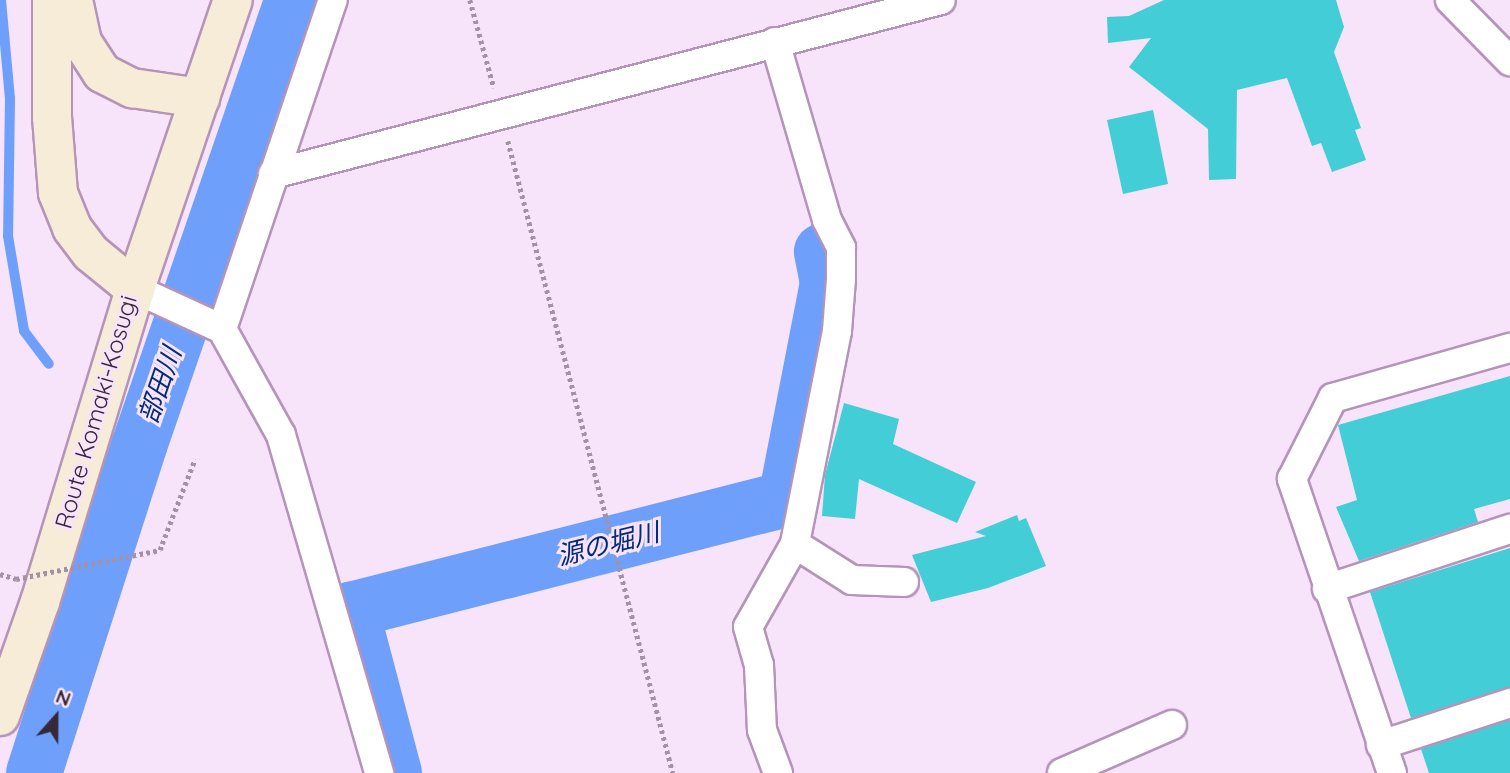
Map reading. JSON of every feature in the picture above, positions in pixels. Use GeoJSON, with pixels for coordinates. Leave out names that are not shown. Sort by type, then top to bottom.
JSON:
{"type":"FeatureCollection","features":[{"type":"Feature","properties":{"kind":"main road","name":"Route Komaki-Kosugi"},"geometry":{"type":"LineString","coordinates":[[0,716],[150,295],[91,253],[72,228],[58,193],[52,117],[52,0]]}},
{"type":"Feature","properties":{"kind":"main road"},"geometry":{"type":"LineString","coordinates":[[73,0],[82,42],[102,73],[132,88],[200,98]]}},
{"type":"Feature","properties":{"kind":"main road"},"geometry":{"type":"LineString","coordinates":[[150,295],[200,98],[233,0]]}},
{"type":"Feature","properties":{"kind":"street"},"geometry":{"type":"LineString","coordinates":[[212,323],[272,174],[333,0]]}},
{"type":"Feature","properties":{"kind":"street"},"geometry":{"type":"LineString","coordinates":[[272,174],[941,0]]}},
{"type":"Feature","properties":{"kind":"street"},"geometry":{"type":"LineString","coordinates":[[1450,0],[1510,61]]}},
{"type":"Feature","properties":{"kind":"street"},"geometry":{"type":"LineString","coordinates":[[775,42],[827,220],[841,248],[836,331],[795,544],[748,626],[759,665],[762,730],[778,773]]}},
{"type":"Feature","properties":{"kind":"street"},"geometry":{"type":"LineString","coordinates":[[150,295],[212,323],[281,435],[379,773]]}},
{"type":"Feature","properties":{"kind":"street"},"geometry":{"type":"LineString","coordinates":[[1392,773],[1327,589],[1292,479],[1333,398],[1510,348]]}},
{"type":"Feature","properties":{"kind":"street"},"geometry":{"type":"LineString","coordinates":[[1327,589],[1510,529]]}},
{"type":"Feature","properties":{"kind":"street"},"geometry":{"type":"LineString","coordinates":[[795,544],[852,580],[904,582]]}},
{"type":"Feature","properties":{"kind":"street"},"geometry":{"type":"LineString","coordinates":[[1381,745],[1510,703]]}},
{"type":"Feature","properties":{"kind":"street"},"geometry":{"type":"LineString","coordinates":[[1062,773],[1172,724]]}},
{"type":"Feature","properties":{"kind":"path"},"geometry":{"type":"LineString","coordinates":[[470,0],[673,773]]}},
{"type":"Feature","properties":{"kind":"path"},"geometry":{"type":"LineString","coordinates":[[0,574],[16,579],[160,550],[195,459]]}},
{"type":"Feature","properties":{"kind":"building"},"geometry":{"type":"Polygon","coordinates":[[[1164,0],[1336,0],[1344,27],[1334,52],[1361,128],[1355,130],[1366,160],[1332,172],[1321,143],[1312,146],[1287,78],[1237,90],[1236,179],[1209,180],[1208,129],[1129,67],[1151,38],[1108,43],[1107,17],[1129,16],[1164,0]]]}},
{"type":"Feature","properties":{"kind":"building"},"geometry":{"type":"Polygon","coordinates":[[[1153,110],[1168,184],[1123,194],[1107,120],[1153,110]]]}},
{"type":"Feature","properties":{"kind":"building"},"geometry":{"type":"Polygon","coordinates":[[[1510,376],[1510,499],[1474,509],[1478,522],[1359,561],[1336,507],[1357,500],[1338,425],[1510,376]]]}},
{"type":"Feature","properties":{"kind":"building"},"geometry":{"type":"Polygon","coordinates":[[[844,403],[899,419],[893,444],[976,482],[957,523],[859,479],[855,519],[822,516],[825,475],[844,403]]]}},
{"type":"Feature","properties":{"kind":"building"},"geometry":{"type":"Polygon","coordinates":[[[1017,515],[1019,521],[1026,518],[1046,566],[988,588],[931,602],[912,555],[986,536],[975,532],[1017,515]]]}},
{"type":"Feature","properties":{"kind":"building"},"geometry":{"type":"Polygon","coordinates":[[[1510,548],[1510,687],[1411,718],[1370,592],[1510,548]]]}},
{"type":"Feature","properties":{"kind":"building"},"geometry":{"type":"Polygon","coordinates":[[[1510,720],[1510,773],[1429,773],[1421,749],[1510,720]]]}},
{"type":"Feature","properties":{"kind":"waterway"},"geometry":{"type":"LineString","coordinates":[[1,0],[10,98],[8,236],[24,331],[49,364]]}},
{"type":"Feature","properties":{"kind":"waterway","name":"部田川"},"geometry":{"type":"LineString","coordinates":[[34,773],[139,446],[293,0]]}},
{"type":"Feature","properties":{"kind":"waterway","name":"源の堀川"},"geometry":{"type":"LineString","coordinates":[[394,773],[351,610],[786,499],[828,283],[822,252]]}}]}
